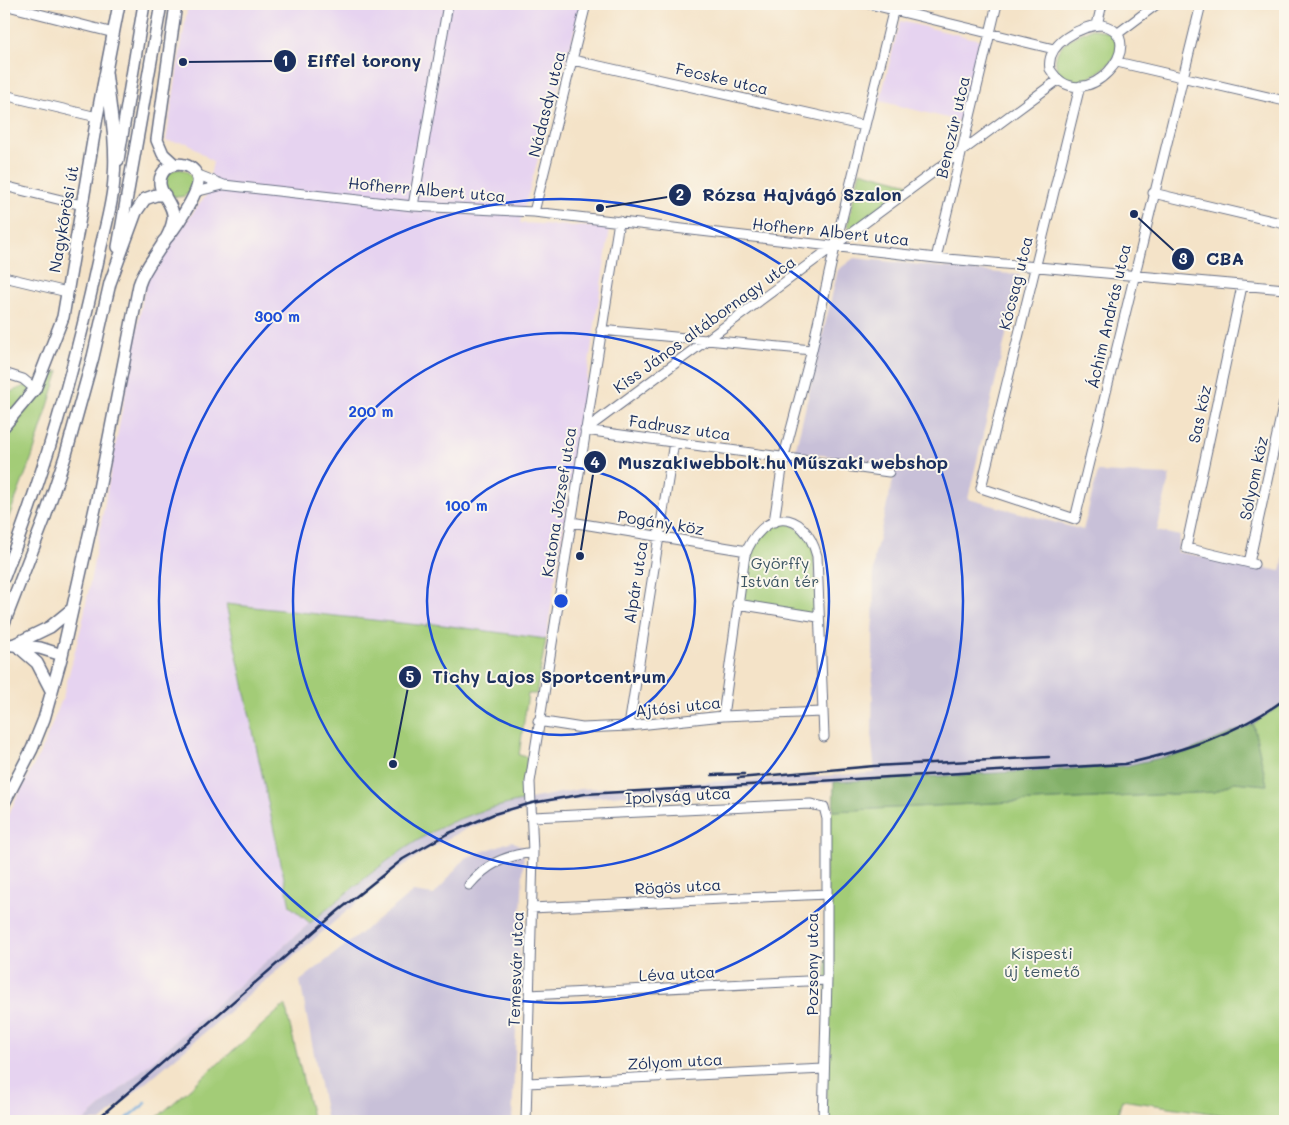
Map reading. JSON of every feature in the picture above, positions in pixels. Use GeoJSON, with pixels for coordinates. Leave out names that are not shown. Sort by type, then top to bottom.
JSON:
{"type":"FeatureCollection","features":[{"type":"Feature","properties":{"kind":"main road","name":"Nagykőrösi út"},"geometry":{"type":"LineString","coordinates":[[4,426],[24,404],[34,388],[60,328],[97,117],[120,4]]}},
{"type":"Feature","properties":{"kind":"main road"},"geometry":{"type":"LineString","coordinates":[[4,577],[33,498],[63,402],[94,279],[114,179],[144,4]]}},
{"type":"Feature","properties":{"kind":"main road"},"geometry":{"type":"LineString","coordinates":[[4,621],[44,520],[66,454],[93,357],[128,201],[161,4]]}},
{"type":"Feature","properties":{"kind":"main road"},"geometry":{"type":"LineString","coordinates":[[4,803],[32,749],[52,692],[62,655],[96,504],[139,285],[145,268],[163,242],[179,224],[198,183],[196,174],[187,166],[174,164],[163,154],[157,140],[176,4]]}},
{"type":"Feature","properties":{"kind":"main road"},"geometry":{"type":"LineString","coordinates":[[106,72],[112,121],[114,179]]}},
{"type":"Feature","properties":{"kind":"main road"},"geometry":{"type":"LineString","coordinates":[[163,242],[173,220],[173,212],[160,187],[161,175],[164,170],[174,164]]}},
{"type":"Feature","properties":{"kind":"main road"},"geometry":{"type":"LineString","coordinates":[[110,283],[139,207],[150,197],[165,196],[180,202],[194,194]]}},
{"type":"Feature","properties":{"kind":"main road"},"geometry":{"type":"LineString","coordinates":[[9,644],[50,627],[73,608]]}},
{"type":"Feature","properties":{"kind":"main road"},"geometry":{"type":"LineString","coordinates":[[9,644],[40,648],[62,655]]}},
{"type":"Feature","properties":{"kind":"main road"},"geometry":{"type":"LineString","coordinates":[[9,644],[37,663],[52,692]]}},
{"type":"Feature","properties":{"kind":"street"},"geometry":{"type":"LineString","coordinates":[[413,206],[448,4]]}},
{"type":"Feature","properties":{"kind":"street","name":"Nádasdy utca"},"geometry":{"type":"LineString","coordinates":[[534,212],[586,4]]}},
{"type":"Feature","properties":{"kind":"street"},"geometry":{"type":"LineString","coordinates":[[869,4],[894,7],[1054,49]]}},
{"type":"Feature","properties":{"kind":"street","name":"Benczúr utca"},"geometry":{"type":"LineString","coordinates":[[936,258],[997,4]]}},
{"type":"Feature","properties":{"kind":"street"},"geometry":{"type":"LineString","coordinates":[[1097,25],[1102,4]]}},
{"type":"Feature","properties":{"kind":"street"},"geometry":{"type":"LineString","coordinates":[[1117,34],[1157,4]]}},
{"type":"Feature","properties":{"kind":"street","name":"Áchim András utca"},"geometry":{"type":"LineString","coordinates":[[1075,519],[1153,192],[1201,4]]}},
{"type":"Feature","properties":{"kind":"street"},"geometry":{"type":"LineString","coordinates":[[4,5],[114,33]]}},
{"type":"Feature","properties":{"kind":"street"},"geometry":{"type":"LineString","coordinates":[[774,522],[784,456],[812,350],[835,247],[894,7]]}},
{"type":"Feature","properties":{"kind":"street"},"geometry":{"type":"LineString","coordinates":[[1097,25],[1110,27],[1117,34],[1122,49],[1117,62],[1100,78],[1080,86],[1070,87],[1058,80],[1049,63],[1054,49],[1077,32],[1097,25]]}},
{"type":"Feature","properties":{"kind":"street","name":"Fecske utca"},"geometry":{"type":"LineString","coordinates":[[573,60],[865,126]]}},
{"type":"Feature","properties":{"kind":"street"},"geometry":{"type":"LineString","coordinates":[[1117,62],[1285,101]]}},
{"type":"Feature","properties":{"kind":"street","name":"Kiss János altábornagy utca"},"geometry":{"type":"LineString","coordinates":[[585,430],[835,247],[1058,80]]}},
{"type":"Feature","properties":{"kind":"street","name":"Kócsag utca"},"geometry":{"type":"LineString","coordinates":[[1075,519],[981,488],[1080,86]]}},
{"type":"Feature","properties":{"kind":"street"},"geometry":{"type":"LineString","coordinates":[[4,94],[97,117]]}},
{"type":"Feature","properties":{"kind":"street","name":"Hofherr Albert utca"},"geometry":{"type":"LineString","coordinates":[[196,174],[224,185],[413,206],[534,212],[936,258],[1285,289]]}},
{"type":"Feature","properties":{"kind":"street","name":"Hofherr Albert utca"},"geometry":{"type":"LineString","coordinates":[[194,194],[224,185]]}},
{"type":"Feature","properties":{"kind":"street"},"geometry":{"type":"LineString","coordinates":[[4,186],[82,205]]}},
{"type":"Feature","properties":{"kind":"street"},"geometry":{"type":"LineString","coordinates":[[1153,192],[1285,224]]}},
{"type":"Feature","properties":{"kind":"street","name":"Katona József utca"},"geometry":{"type":"LineString","coordinates":[[533,817],[530,782],[538,721],[619,222]]}},
{"type":"Feature","properties":{"kind":"street"},"geometry":{"type":"LineString","coordinates":[[4,277],[67,292]]}},
{"type":"Feature","properties":{"kind":"street","name":"Sas köz"},"geometry":{"type":"LineString","coordinates":[[1242,286],[1186,548],[1252,564]]}},
{"type":"Feature","properties":{"kind":"street"},"geometry":{"type":"LineString","coordinates":[[602,330],[812,350]]}},
{"type":"Feature","properties":{"kind":"street"},"geometry":{"type":"LineString","coordinates":[[4,373],[23,379],[34,388]]}},
{"type":"Feature","properties":{"kind":"street","name":"Sólyom köz"},"geometry":{"type":"LineString","coordinates":[[1252,564],[1285,398]]}},
{"type":"Feature","properties":{"kind":"street","name":"Fadrusz utca"},"geometry":{"type":"LineString","coordinates":[[585,430],[889,472]]}},
{"type":"Feature","properties":{"kind":"street","name":"Alpár utca"},"geometry":{"type":"LineString","coordinates":[[629,726],[657,537],[674,442]]}},
{"type":"Feature","properties":{"kind":"street"},"geometry":{"type":"LineString","coordinates":[[723,716],[737,604],[747,550],[758,535],[774,522],[786,519],[795,521],[806,530],[813,542],[818,563],[818,617],[824,737]]}},
{"type":"Feature","properties":{"kind":"street","name":"Pogány köz"},"geometry":{"type":"LineString","coordinates":[[571,522],[747,550]]}},
{"type":"Feature","properties":{"kind":"street"},"geometry":{"type":"LineString","coordinates":[[737,604],[818,617]]}},
{"type":"Feature","properties":{"kind":"street","name":"Ajtósi utca"},"geometry":{"type":"LineString","coordinates":[[538,721],[582,728],[629,726],[723,716],[822,712]]}},
{"type":"Feature","properties":{"kind":"street","name":"Ipolyság utca"},"geometry":{"type":"LineString","coordinates":[[533,817],[810,804],[824,807]]}},
{"type":"Feature","properties":{"kind":"street","name":"Pozsony utca"},"geometry":{"type":"LineString","coordinates":[[823,1121],[827,980],[827,818],[824,807]]}},
{"type":"Feature","properties":{"kind":"street","name":"Temesvár utca"},"geometry":{"type":"LineString","coordinates":[[526,1121],[533,817]]}},
{"type":"Feature","properties":{"kind":"street"},"geometry":{"type":"LineString","coordinates":[[469,885],[481,872],[510,855],[533,852]]}},
{"type":"Feature","properties":{"kind":"street","name":"Rögös utca"},"geometry":{"type":"LineString","coordinates":[[532,908],[826,894]]}},
{"type":"Feature","properties":{"kind":"street","name":"Léva utca"},"geometry":{"type":"LineString","coordinates":[[529,995],[827,980]]}},
{"type":"Feature","properties":{"kind":"street","name":"Zólyom utca"},"geometry":{"type":"LineString","coordinates":[[527,1083],[824,1069]]}},
{"type":"Feature","properties":{"kind":"shaded area"},"geometry":{"type":"Polygon","coordinates":[[[188,4],[582,4],[520,223],[610,228],[546,639],[227,604],[290,906],[310,923],[84,1121],[4,1121],[4,823],[42,749],[63,697],[83,620],[147,276],[161,253],[206,196],[213,162],[188,143],[166,141],[188,4]]]}},
{"type":"Feature","properties":{"kind":"shaded area"},"geometry":{"type":"Polygon","coordinates":[[[900,21],[980,40],[959,121],[880,101],[900,21]]]}},
{"type":"Feature","properties":{"kind":"shaded area"},"geometry":{"type":"Polygon","coordinates":[[[854,258],[1020,275],[968,499],[1083,530],[1098,472],[1170,475],[1157,531],[1180,536],[1177,552],[1281,571],[1285,553],[1285,702],[1253,724],[1187,752],[1125,766],[632,794],[567,800],[495,818],[470,827],[430,848],[389,875],[101,1121],[84,1121],[310,923],[388,860],[418,840],[453,822],[479,812],[525,800],[580,789],[875,773],[872,743],[874,558],[897,464],[795,452],[838,270],[854,258]]]}},
{"type":"Feature","properties":{"kind":"shaded area"},"geometry":{"type":"Polygon","coordinates":[[[512,841],[524,848],[512,1121],[327,1121],[300,981],[413,892],[434,895],[465,858],[512,841]]]}},
{"type":"Feature","properties":{"kind":"green space"},"geometry":{"type":"Polygon","coordinates":[[[1090,29],[1106,32],[1115,39],[1117,50],[1115,56],[1108,65],[1083,81],[1066,79],[1061,75],[1056,64],[1058,53],[1067,42],[1090,29]]]}},
{"type":"Feature","properties":{"kind":"green space"},"geometry":{"type":"Polygon","coordinates":[[[179,169],[189,173],[193,183],[189,193],[179,197],[169,193],[165,183],[169,173],[179,169]]]}},
{"type":"Feature","properties":{"kind":"green space"},"geometry":{"type":"Polygon","coordinates":[[[860,171],[909,184],[853,228],[847,227],[860,171]]]}},
{"type":"Feature","properties":{"kind":"green space"},"geometry":{"type":"Polygon","coordinates":[[[59,371],[32,457],[4,529],[4,395],[59,371]]]}},
{"type":"Feature","properties":{"kind":"green space","name":"Györffy István tér"},"geometry":{"type":"Polygon","coordinates":[[[786,519],[813,542],[818,617],[737,604],[742,572],[758,535],[786,519]]]}},
{"type":"Feature","properties":{"kind":"green space"},"geometry":{"type":"Polygon","coordinates":[[[226,604],[428,626],[428,623],[546,639],[536,694],[528,694],[519,755],[527,757],[525,800],[470,815],[433,832],[378,868],[310,923],[290,906],[226,604]]]}},
{"type":"Feature","properties":{"kind":"green space","name":"Kispesti új temető"},"geometry":{"type":"Polygon","coordinates":[[[1285,702],[1285,1121],[1264,1121],[1122,1100],[1116,1121],[826,1121],[826,817],[833,811],[1215,792],[1234,782],[1267,785],[1253,724],[1285,702]]]}},
{"type":"Feature","properties":{"kind":"green space"},"geometry":{"type":"Polygon","coordinates":[[[1253,724],[1267,785],[1234,782],[1215,792],[833,811],[834,782],[1125,766],[1187,752],[1253,724]]]}},
{"type":"Feature","properties":{"kind":"green space"},"geometry":{"type":"Polygon","coordinates":[[[285,1005],[313,1121],[153,1121],[285,1005]]]}},
{"type":"Feature","properties":{"kind":"waterway"},"geometry":{"type":"LineString","coordinates":[[124,1121],[146,1103]]}},
{"type":"Feature","properties":{"kind":"railway"},"geometry":{"type":"LineString","coordinates":[[95,1121],[338,911],[403,859],[447,834],[494,814],[532,803],[585,794],[1125,764],[1188,747],[1229,732],[1285,699]]}},
{"type":"Feature","properties":{"kind":"railway"},"geometry":{"type":"LineString","coordinates":[[738,778],[874,766],[1049,757]]}},
{"type":"Feature","properties":{"kind":"railway"},"geometry":{"type":"LineString","coordinates":[[712,775],[744,774]]}},
{"type":"Feature","properties":{"kind":"place","name":"Eiffel torony"},"geometry":{"type":"Point","coordinates":[183,62]}},
{"type":"Feature","properties":{"kind":"place","name":"Rózsa Hajvágó Szalon"},"geometry":{"type":"Point","coordinates":[600,208]}},
{"type":"Feature","properties":{"kind":"place","name":"CBA"},"geometry":{"type":"Point","coordinates":[1134,214]}},
{"type":"Feature","properties":{"kind":"place","name":"Muszakiwebbolt.hu Műszaki webshop"},"geometry":{"type":"Point","coordinates":[580,556]}},
{"type":"Feature","properties":{"kind":"place","name":"Tichy Lajos Sportcentrum"},"geometry":{"type":"Point","coordinates":[393,764]}}]}
